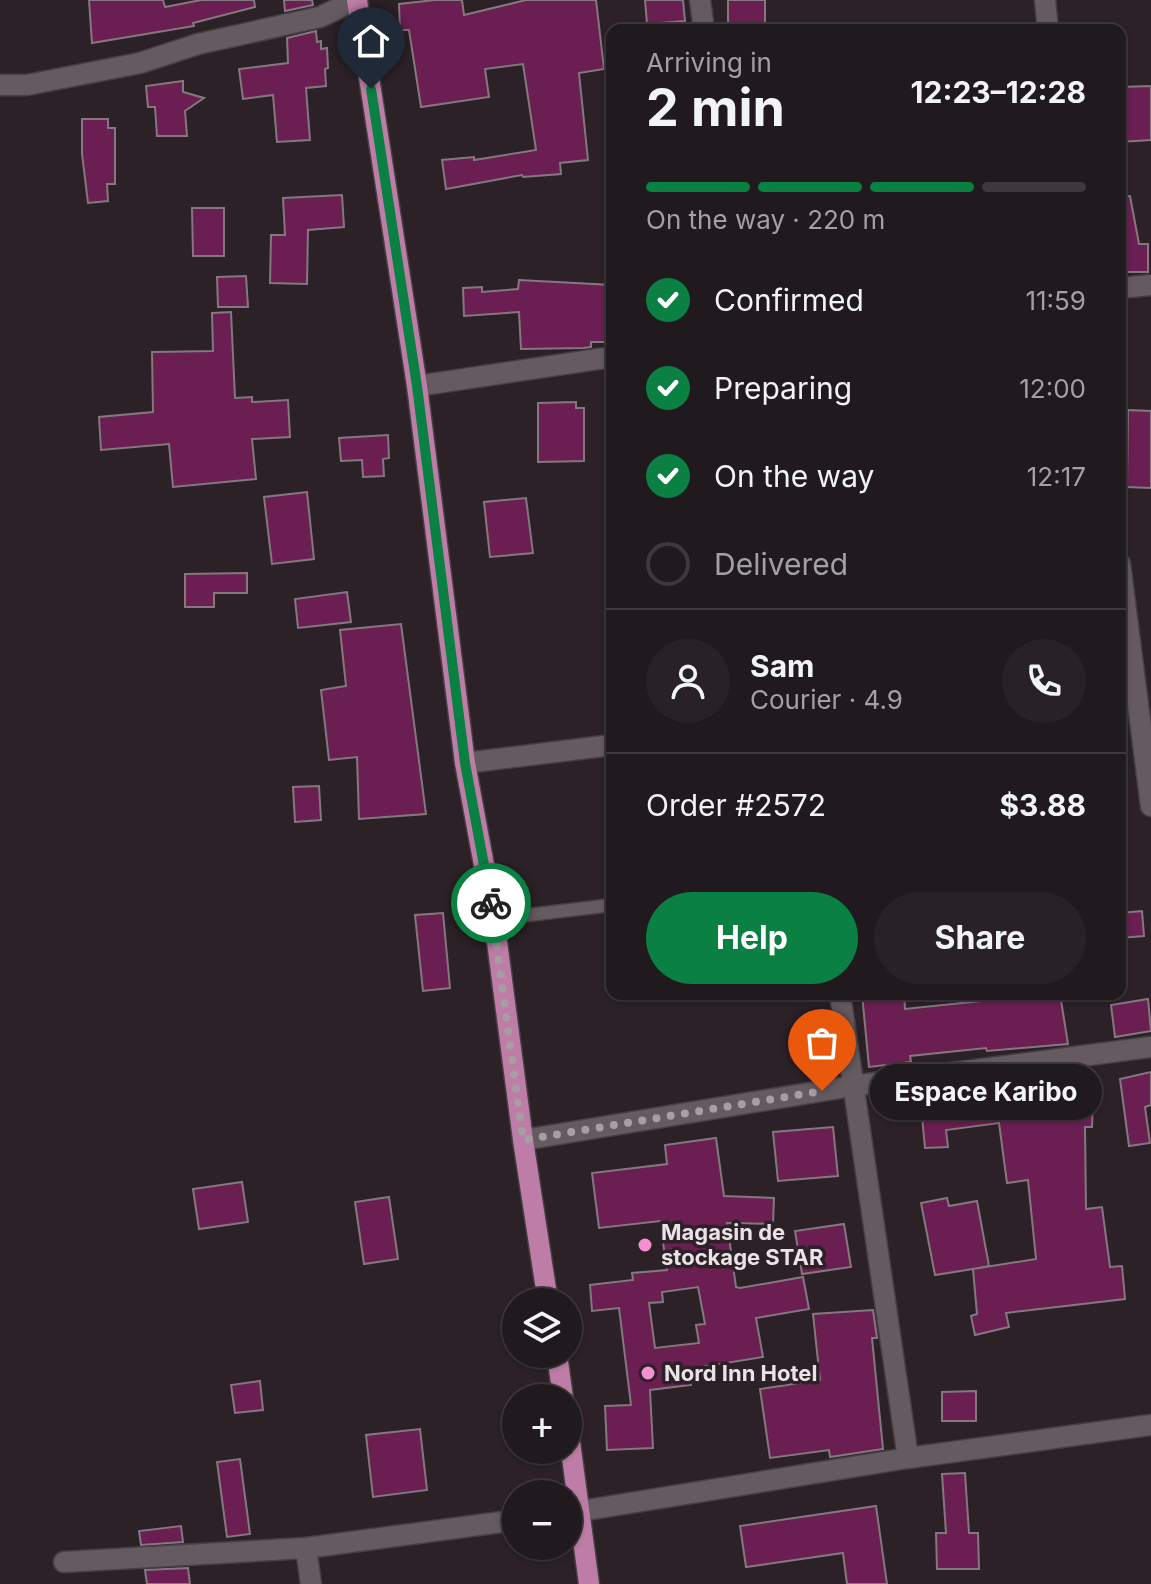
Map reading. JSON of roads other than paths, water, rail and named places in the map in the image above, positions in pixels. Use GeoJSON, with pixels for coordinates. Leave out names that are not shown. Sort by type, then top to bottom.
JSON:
{"type":"FeatureCollection","features":[{"type":"Feature","properties":{"kind":"main road"},"geometry":{"type":"LineString","coordinates":[[356,0],[417,386],[465,763],[494,919],[546,1288]]}},
{"type":"Feature","properties":{"kind":"main road"},"geometry":{"type":"LineString","coordinates":[[582,1548],[589,1584]]}},
{"type":"Feature","properties":{"kind":"street"},"geometry":{"type":"LineString","coordinates":[[0,85],[27,85],[140,63],[198,44],[320,17],[356,0]]}},
{"type":"Feature","properties":{"kind":"street"},"geometry":{"type":"LineString","coordinates":[[700,0],[703,24]]}},
{"type":"Feature","properties":{"kind":"street"},"geometry":{"type":"LineString","coordinates":[[1045,0],[1047,24]]}},
{"type":"Feature","properties":{"kind":"street"},"geometry":{"type":"LineString","coordinates":[[1126,287],[1151,285]]}},
{"type":"Feature","properties":{"kind":"street"},"geometry":{"type":"LineString","coordinates":[[417,386],[606,358]]}},
{"type":"Feature","properties":{"kind":"street"},"geometry":{"type":"LineString","coordinates":[[1126,611],[1151,806]]}},
{"type":"Feature","properties":{"kind":"street"},"geometry":{"type":"LineString","coordinates":[[465,763],[606,746]]}},
{"type":"Feature","properties":{"kind":"street"},"geometry":{"type":"LineString","coordinates":[[841,1000],[908,1458]]}},
{"type":"Feature","properties":{"kind":"street"},"geometry":{"type":"LineString","coordinates":[[523,1140],[852,1086],[1151,1047]]}},
{"type":"Feature","properties":{"kind":"street"},"geometry":{"type":"LineString","coordinates":[[582,1511],[908,1458],[1151,1425]]}},
{"type":"Feature","properties":{"kind":"street"},"geometry":{"type":"LineString","coordinates":[[64,1562],[306,1548],[502,1522]]}},
{"type":"Feature","properties":{"kind":"street"},"geometry":{"type":"LineString","coordinates":[[306,1548],[311,1584]]}},
{"type":"Feature","properties":{"kind":"lane"},"geometry":{"type":"LineString","coordinates":[[494,919],[606,906]]}},
{"type":"Feature","properties":{"kind":"place","name":"Espace Karibo"},"geometry":{"type":"Point","coordinates":[822,1091]}},
{"type":"Feature","properties":{"kind":"place","name":"Magasin de stockage STAR"},"geometry":{"type":"Point","coordinates":[645,1245]}},
{"type":"Feature","properties":{"kind":"place","name":"Nord Inn Hotel"},"geometry":{"type":"Point","coordinates":[648,1373]}}]}
